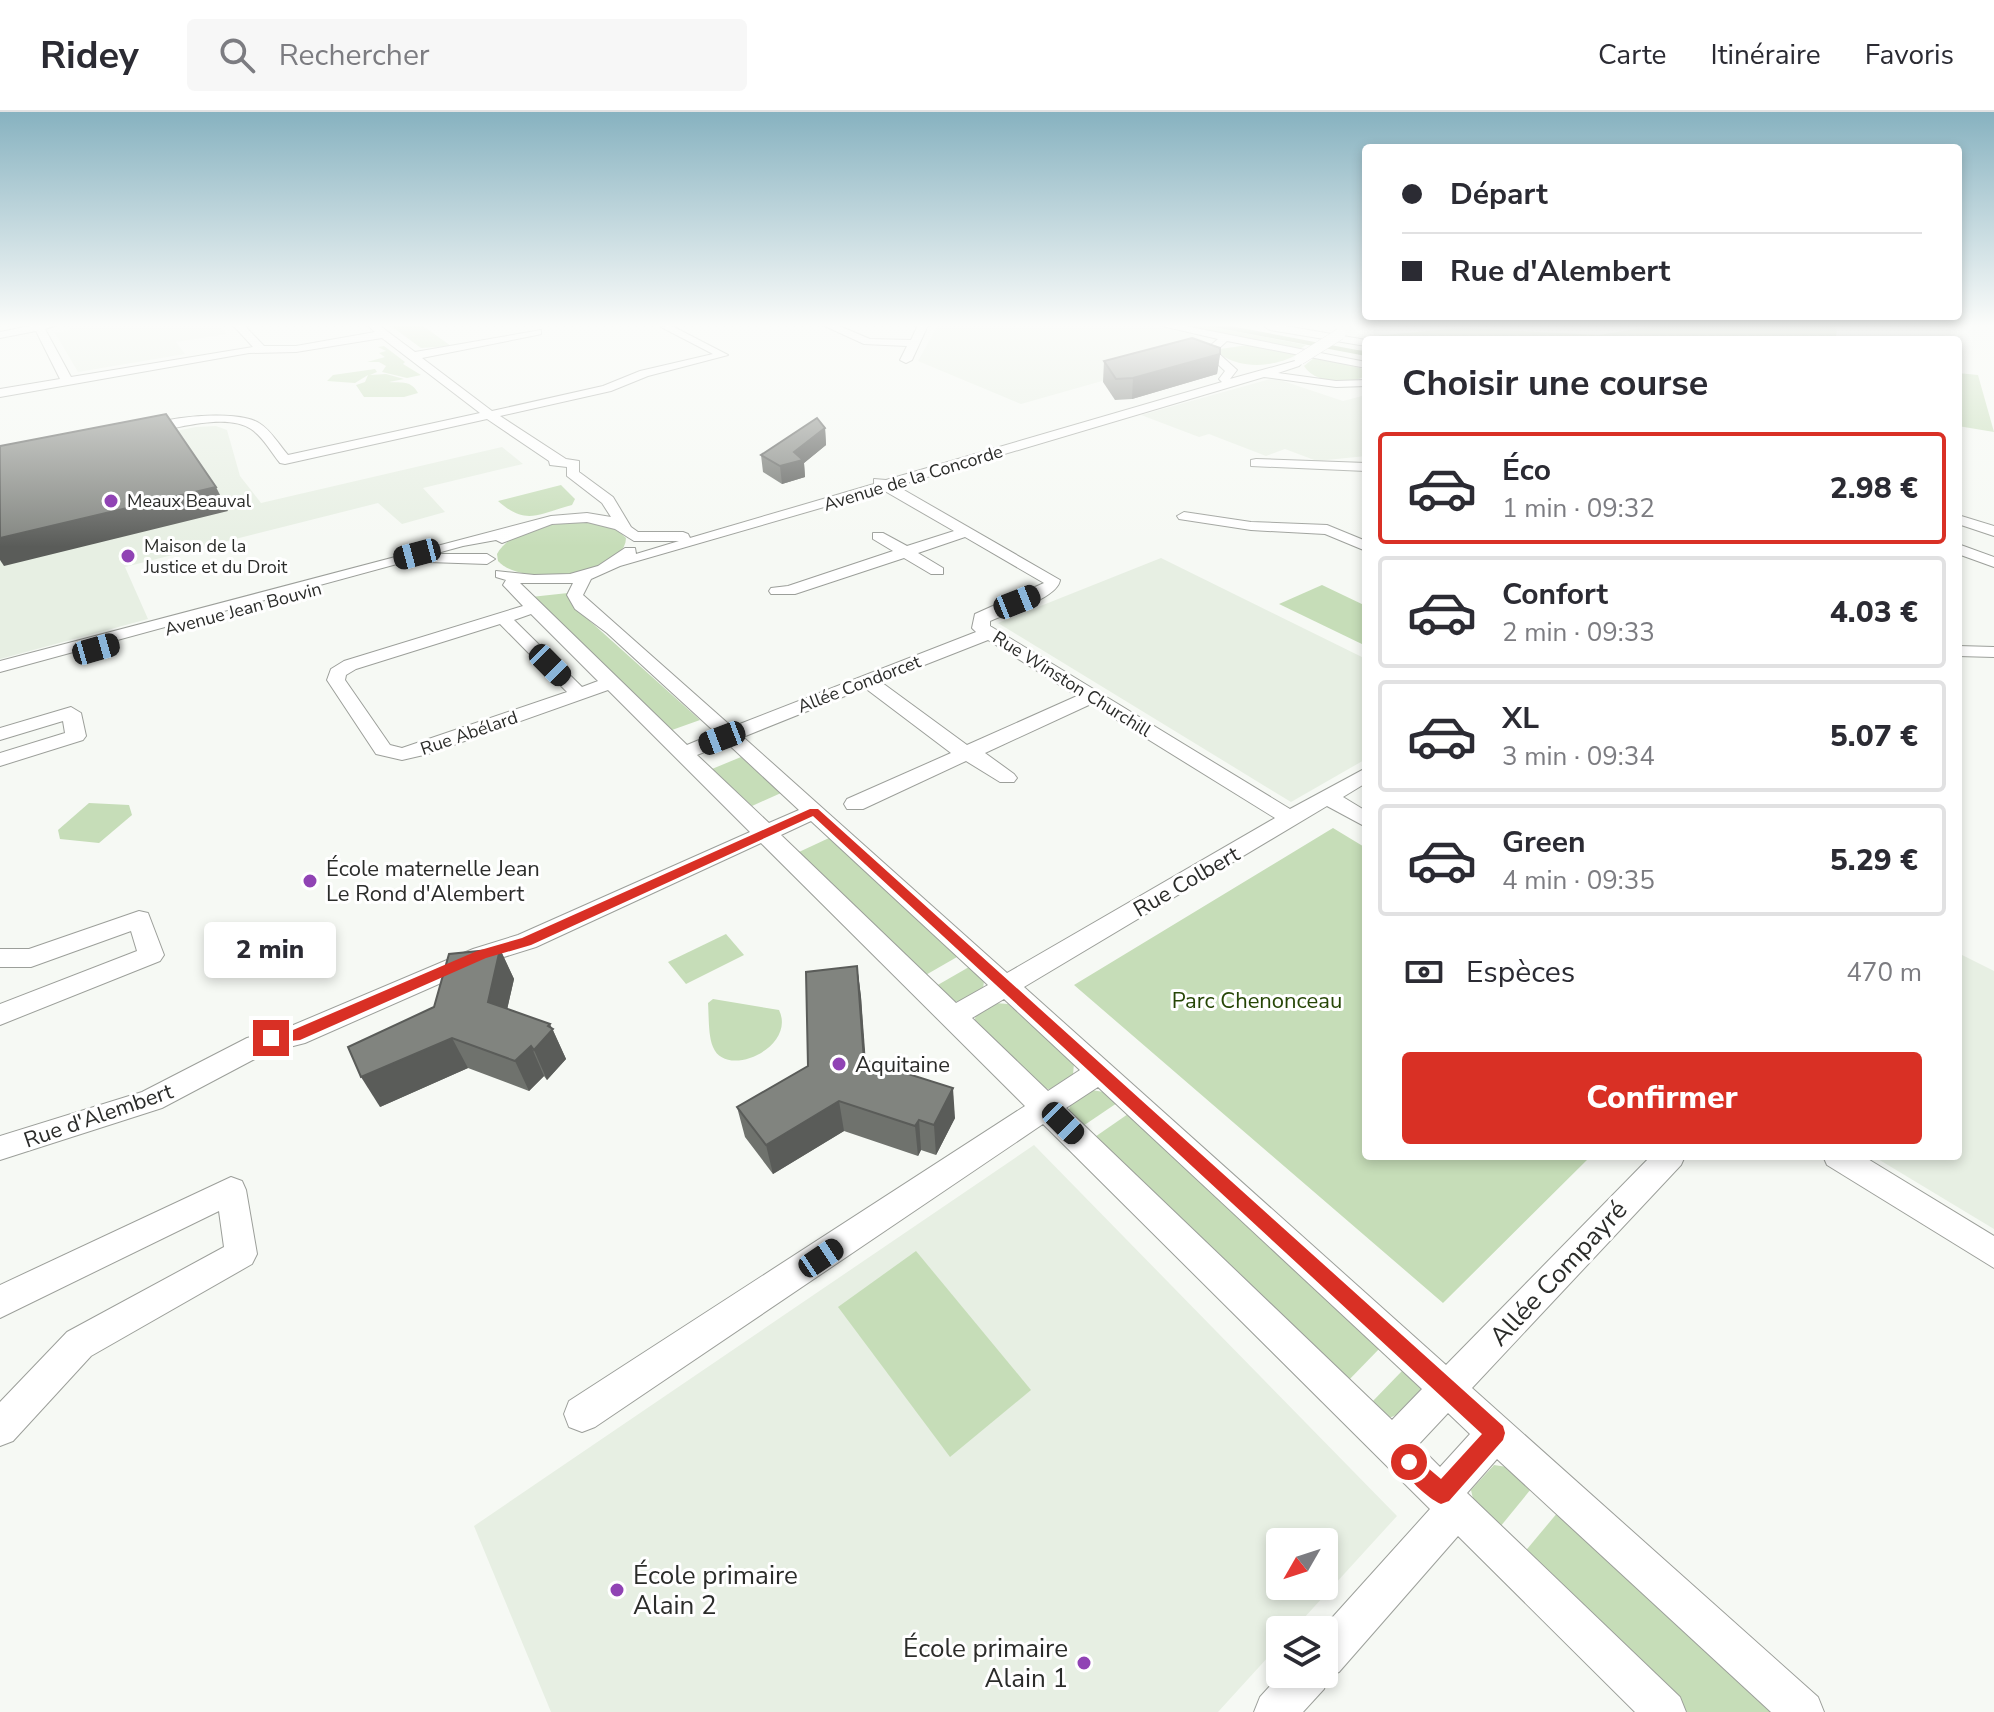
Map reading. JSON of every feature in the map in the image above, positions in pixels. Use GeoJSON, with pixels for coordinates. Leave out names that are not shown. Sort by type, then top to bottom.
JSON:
{"type":"FeatureCollection","features":[{"type":"Feature","properties":{"kind":"street"},"geometry":{"type":"LineString","coordinates":[[467,398],[559,468],[588,497],[586,505],[565,519]]}},
{"type":"Feature","properties":{"kind":"street"},"geometry":{"type":"LineString","coordinates":[[124,435],[191,422],[240,421],[257,427],[285,460],[568,398]]}},
{"type":"Feature","properties":{"kind":"street","name":"Avenue de la Concorde"},"geometry":{"type":"LineString","coordinates":[[515,578],[558,579],[585,575],[618,562],[1164,398]]}},
{"type":"Feature","properties":{"kind":"street","name":"Avenue de la Concorde"},"geometry":{"type":"LineString","coordinates":[[565,519],[602,519],[629,531],[663,538],[696,534],[883,484],[1181,398]]}},
{"type":"Feature","properties":{"kind":"street"},"geometry":{"type":"LineString","coordinates":[[1256,463],[1362,467]]}},
{"type":"Feature","properties":{"kind":"street"},"geometry":{"type":"LineString","coordinates":[[559,468],[572,473],[608,500],[629,531],[633,548],[618,562]]}},
{"type":"Feature","properties":{"kind":"street","name":"Rue Winston Churchill"},"geometry":{"type":"LineString","coordinates":[[883,484],[1052,580],[1052,585],[1041,593],[981,618],[981,628],[1291,819]]}},
{"type":"Feature","properties":{"kind":"street"},"geometry":{"type":"LineString","coordinates":[[1184,516],[1251,526],[1332,531],[1362,544]]}},
{"type":"Feature","properties":{"kind":"street","name":"Avenue Jean Bouvin"},"geometry":{"type":"LineString","coordinates":[[0,667],[461,542],[565,519]]}},
{"type":"Feature","properties":{"kind":"street"},"geometry":{"type":"LineString","coordinates":[[1962,520],[1994,531]]}},
{"type":"Feature","properties":{"kind":"street"},"geometry":{"type":"LineString","coordinates":[[516,531],[490,549],[487,559],[491,567],[515,578],[511,585],[534,608],[1665,1712]]}},
{"type":"Feature","properties":{"kind":"street"},"geometry":{"type":"LineString","coordinates":[[777,591],[789,591],[968,531]]}},
{"type":"Feature","properties":{"kind":"street"},"geometry":{"type":"LineString","coordinates":[[878,536],[937,571]]}},
{"type":"Feature","properties":{"kind":"street"},"geometry":{"type":"LineString","coordinates":[[1962,550],[1994,562]]}},
{"type":"Feature","properties":{"kind":"street","name":"Avenue Jean Bouvin"},"geometry":{"type":"LineString","coordinates":[[0,675],[423,561],[487,559]]}},
{"type":"Feature","properties":{"kind":"street"},"geometry":{"type":"LineString","coordinates":[[585,575],[575,595],[581,605],[613,629],[814,811],[1803,1712]]}},
{"type":"Feature","properties":{"kind":"street","name":"Rue Abélard"},"geometry":{"type":"LineString","coordinates":[[534,608],[350,665],[337,673],[336,680],[383,750],[402,754],[611,683]]}},
{"type":"Feature","properties":{"kind":"street"},"geometry":{"type":"LineString","coordinates":[[503,618],[579,694]]}},
{"type":"Feature","properties":{"kind":"street","name":"Allée Condorcet"},"geometry":{"type":"LineString","coordinates":[[684,753],[989,633]]}},
{"type":"Feature","properties":{"kind":"street"},"geometry":{"type":"LineString","coordinates":[[1962,651],[1994,652]]}},
{"type":"Feature","properties":{"kind":"street"},"geometry":{"type":"LineString","coordinates":[[867,681],[1007,778]]}},
{"type":"Feature","properties":{"kind":"street"},"geometry":{"type":"LineString","coordinates":[[855,804],[1092,696]]}},
{"type":"Feature","properties":{"kind":"street"},"geometry":{"type":"LineString","coordinates":[[0,734],[71,713],[76,736],[0,760]]}},
{"type":"Feature","properties":{"kind":"street","name":"Rue Colbert"},"geometry":{"type":"LineString","coordinates":[[953,1017],[1362,776]]}},
{"type":"Feature","properties":{"kind":"street"},"geometry":{"type":"LineString","coordinates":[[1328,797],[1362,818]]}},
{"type":"Feature","properties":{"kind":"street"},"geometry":{"type":"LineString","coordinates":[[766,833],[814,811]]}},
{"type":"Feature","properties":{"kind":"street","name":"Rue d'Alembert"},"geometry":{"type":"LineString","coordinates":[[0,1148],[151,1101],[199,1078],[226,1076],[276,1053],[295,1036],[482,955],[527,941],[766,833]]}},
{"type":"Feature","properties":{"kind":"street"},"geometry":{"type":"LineString","coordinates":[[0,958],[31,958],[139,919],[151,955],[0,1015]]}},
{"type":"Feature","properties":{"kind":"street"},"geometry":{"type":"LineString","coordinates":[[582,1414],[1099,1072]]}},
{"type":"Feature","properties":{"kind":"street","name":"Allée Compayré"},"geometry":{"type":"LineString","coordinates":[[1392,1446],[1666,1160]]}},
{"type":"Feature","properties":{"kind":"street"},"geometry":{"type":"LineString","coordinates":[[1844,1160],[1994,1253]]}},
{"type":"Feature","properties":{"kind":"street"},"geometry":{"type":"LineString","coordinates":[[0,1302],[231,1190],[241,1254],[79,1344],[0,1428]]}},
{"type":"Feature","properties":{"kind":"street"},"geometry":{"type":"LineString","coordinates":[[1338,1640],[1449,1502],[1496,1433]]}},
{"type":"Feature","properties":{"kind":"street"},"geometry":{"type":"LineString","coordinates":[[1275,1712],[1296,1688]]}},
{"type":"Feature","properties":{"kind":"shaded area"},"geometry":{"type":"Polygon","coordinates":[[[1006,398],[1043,398],[1021,404],[1006,398]]]}},
{"type":"Feature","properties":{"kind":"shaded area"},"geometry":{"type":"Polygon","coordinates":[[[1203,398],[1333,398],[1343,401],[1362,398],[1362,456],[1317,461],[1285,449],[1266,456],[1209,434],[1199,437],[1141,415],[1203,398]]]}},
{"type":"Feature","properties":{"kind":"shaded area"},"geometry":{"type":"Polygon","coordinates":[[[216,426],[227,430],[240,476],[261,503],[502,447],[523,464],[423,488],[445,512],[402,524],[378,503],[125,567],[148,619],[0,659],[0,466],[196,427],[216,426]]]}},
{"type":"Feature","properties":{"kind":"shaded area"},"geometry":{"type":"Polygon","coordinates":[[[1161,558],[1362,657],[1362,761],[1291,802],[998,623],[1161,558]]]}},
{"type":"Feature","properties":{"kind":"shaded area"},"geometry":{"type":"Polygon","coordinates":[[[1962,955],[1994,971],[1994,1229],[1880,1160],[1962,1160],[1962,955]]]}},
{"type":"Feature","properties":{"kind":"shaded area"},"geometry":{"type":"Polygon","coordinates":[[[1034,1145],[1397,1516],[1338,1581],[1338,1528],[1266,1528],[1266,1600],[1320,1600],[1306,1616],[1266,1616],[1266,1659],[1218,1712],[551,1712],[474,1526],[1034,1145]]]}},
{"type":"Feature","properties":{"kind":"green space"},"geometry":{"type":"Polygon","coordinates":[[[1962,398],[1984,398],[1994,432],[1962,427],[1962,398]]]}},
{"type":"Feature","properties":{"kind":"green space"},"geometry":{"type":"Polygon","coordinates":[[[561,485],[575,499],[572,505],[541,514],[525,516],[498,501],[561,485]]]}},
{"type":"Feature","properties":{"kind":"green space"},"geometry":{"type":"Polygon","coordinates":[[[591,522],[615,528],[626,538],[621,551],[609,562],[570,574],[548,575],[527,574],[498,561],[497,554],[514,537],[553,525],[591,522]]]}},
{"type":"Feature","properties":{"kind":"green space"},"geometry":{"type":"Polygon","coordinates":[[[1322,585],[1362,604],[1362,644],[1279,604],[1322,585]]]}},
{"type":"Feature","properties":{"kind":"green space"},"geometry":{"type":"Polygon","coordinates":[[[568,593],[572,605],[700,720],[672,730],[531,597],[568,593]]]}},
{"type":"Feature","properties":{"kind":"green space"},"geometry":{"type":"Polygon","coordinates":[[[741,757],[781,793],[752,806],[712,769],[741,757]]]}},
{"type":"Feature","properties":{"kind":"green space"},"geometry":{"type":"Polygon","coordinates":[[[89,803],[129,805],[132,815],[99,843],[60,839],[58,830],[89,803]]]}},
{"type":"Feature","properties":{"kind":"green space","name":"Parc Chenonceau"},"geometry":{"type":"Polygon","coordinates":[[[1333,828],[1362,846],[1362,1160],[1587,1160],[1443,1303],[1074,985],[1333,828]]]}},
{"type":"Feature","properties":{"kind":"green space"},"geometry":{"type":"Polygon","coordinates":[[[829,838],[957,957],[924,976],[799,852],[829,838]]]}},
{"type":"Feature","properties":{"kind":"green space"},"geometry":{"type":"Polygon","coordinates":[[[726,934],[744,955],[686,984],[668,962],[726,934]]]}},
{"type":"Feature","properties":{"kind":"green space"},"geometry":{"type":"Polygon","coordinates":[[[969,967],[984,981],[983,989],[963,1001],[953,1002],[936,986],[969,967]]]}},
{"type":"Feature","properties":{"kind":"green space"},"geometry":{"type":"Polygon","coordinates":[[[713,999],[779,1010],[782,1024],[778,1036],[758,1055],[744,1060],[720,1056],[713,1047],[709,1031],[708,1003],[713,999]]]}},
{"type":"Feature","properties":{"kind":"green space"},"geometry":{"type":"Polygon","coordinates":[[[995,1003],[1008,1004],[1074,1063],[1073,1075],[1052,1090],[1041,1087],[974,1024],[976,1014],[995,1003]]]}},
{"type":"Feature","properties":{"kind":"green space"},"geometry":{"type":"Polygon","coordinates":[[[1091,1090],[1104,1092],[1117,1103],[1083,1126],[1068,1112],[1071,1104],[1091,1090]]]}},
{"type":"Feature","properties":{"kind":"green space"},"geometry":{"type":"Polygon","coordinates":[[[1128,1114],[1380,1348],[1345,1384],[1092,1139],[1128,1114]]]}},
{"type":"Feature","properties":{"kind":"green space"},"geometry":{"type":"Polygon","coordinates":[[[916,1251],[1031,1390],[950,1457],[838,1307],[916,1251]]]}},
{"type":"Feature","properties":{"kind":"green space"},"geometry":{"type":"Polygon","coordinates":[[[1402,1371],[1422,1388],[1408,1407],[1388,1418],[1372,1402],[1402,1371]]]}},
{"type":"Feature","properties":{"kind":"green space"},"geometry":{"type":"Polygon","coordinates":[[[1494,1465],[1507,1467],[1531,1489],[1500,1527],[1474,1503],[1471,1490],[1494,1465]]]}},
{"type":"Feature","properties":{"kind":"green space"},"geometry":{"type":"Polygon","coordinates":[[[1558,1512],[1776,1712],[1687,1712],[1523,1554],[1558,1512]]]}},
{"type":"Feature","properties":{"kind":"building"},"geometry":{"type":"Polygon","coordinates":[[[166,414],[216,487],[0,538],[0,446],[166,414]]]}},
{"type":"Feature","properties":{"kind":"building"},"geometry":{"type":"Polygon","coordinates":[[[817,418],[825,428],[794,452],[803,460],[780,466],[761,455],[817,418]]]}},
{"type":"Feature","properties":{"kind":"building"},"geometry":{"type":"Polygon","coordinates":[[[500,949],[488,1002],[550,1024],[548,1026],[553,1029],[534,1050],[531,1046],[515,1061],[452,1038],[361,1077],[348,1047],[434,1007],[449,954],[500,949]]]}},
{"type":"Feature","properties":{"kind":"building"},"geometry":{"type":"Polygon","coordinates":[[[857,966],[864,1060],[953,1088],[934,1125],[919,1120],[915,1126],[839,1101],[766,1145],[737,1107],[808,1066],[806,972],[857,966]]]}},
{"type":"Feature","properties":{"kind":"place","name":"Meaux Beauval"},"geometry":{"type":"Point","coordinates":[111,501]}},
{"type":"Feature","properties":{"kind":"place","name":"Maison de la Justice et du Droit"},"geometry":{"type":"Point","coordinates":[128,556]}},
{"type":"Feature","properties":{"kind":"place","name":"École maternelle Jean Le Rond d'Alembert"},"geometry":{"type":"Point","coordinates":[310,881]}},
{"type":"Feature","properties":{"kind":"place","name":"Aquitaine"},"geometry":{"type":"Point","coordinates":[839,1064]}},
{"type":"Feature","properties":{"kind":"place","name":"École primaire Alain 2"},"geometry":{"type":"Point","coordinates":[617,1590]}},
{"type":"Feature","properties":{"kind":"place","name":"École primaire Alain 1"},"geometry":{"type":"Point","coordinates":[1084,1663]}},
{"type":"Feature","properties":{"kind":"route"},"geometry":{"type":"LineString","coordinates":[[271,1038],[295,1036],[482,955],[527,941],[814,811],[1496,1433],[1441,1494],[1409,1462]]}}]}
